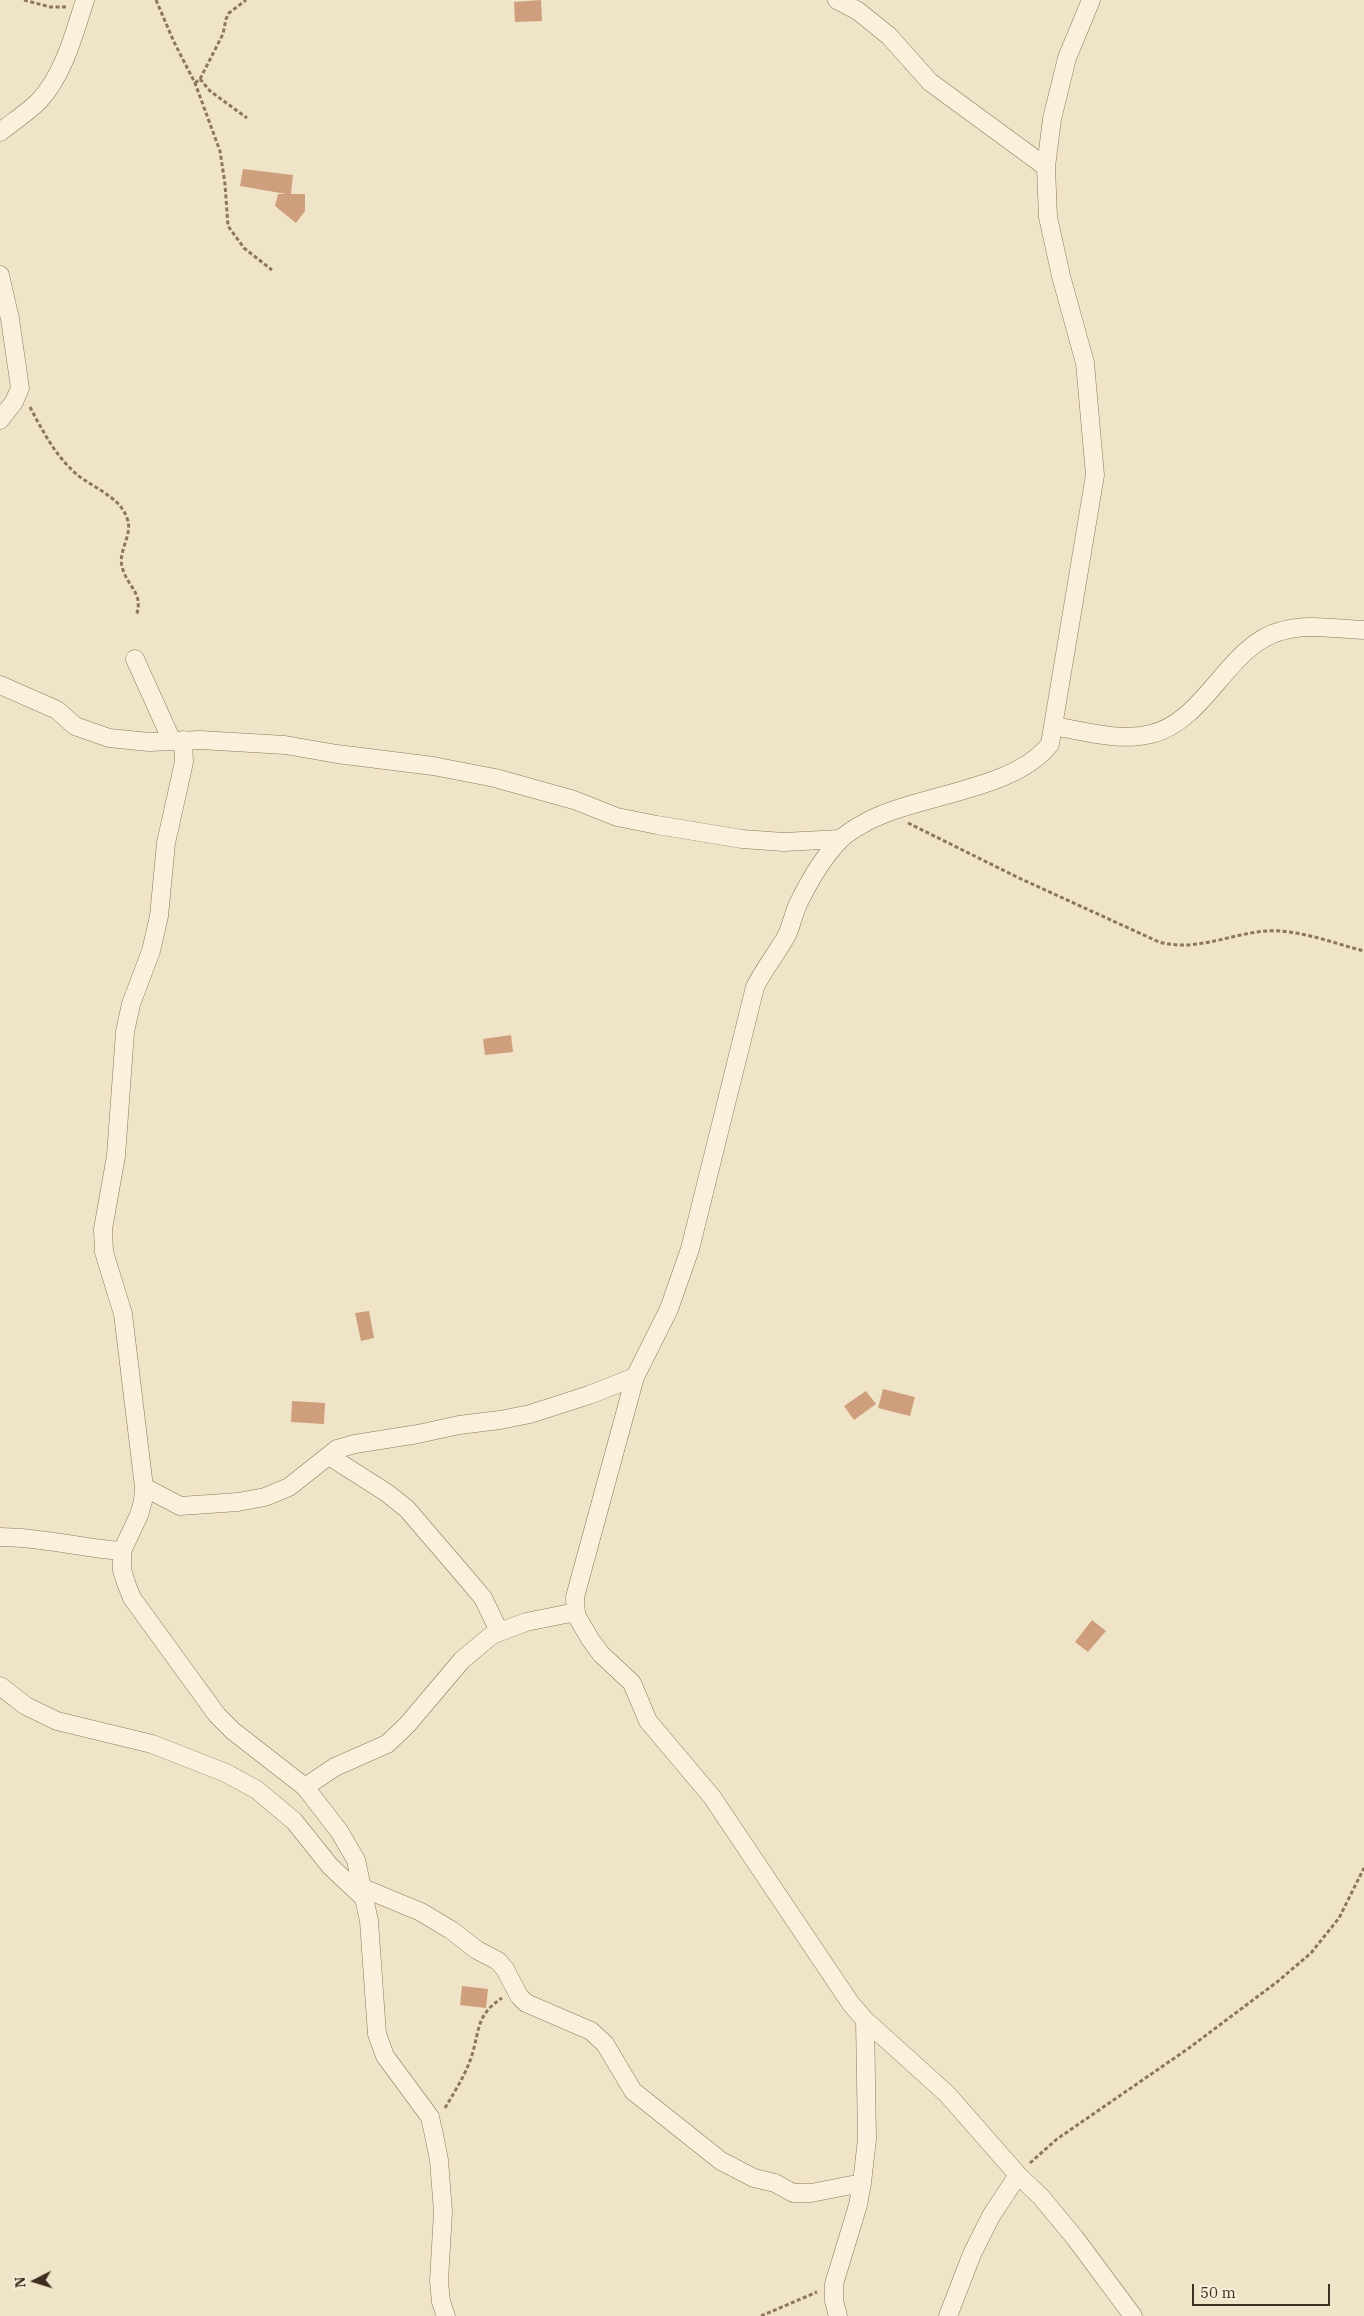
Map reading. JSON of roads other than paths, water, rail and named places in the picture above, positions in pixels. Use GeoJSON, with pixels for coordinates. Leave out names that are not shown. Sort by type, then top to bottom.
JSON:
{"type":"FeatureCollection","features":[{"type":"Feature","properties":{"kind":"street"},"geometry":{"type":"LineString","coordinates":[[837,0],[858,11],[889,36],[930,82],[1046,167]]}},
{"type":"Feature","properties":{"kind":"street"},"geometry":{"type":"LineString","coordinates":[[1091,0],[1068,58],[1052,119],[1046,167],[1048,216],[1061,276],[1085,363],[1095,475],[1050,744],[1042,755],[1028,765],[990,781],[885,812],[840,839],[800,900],[787,935],[766,965],[755,987],[690,1249],[669,1309],[635,1377],[575,1597],[576,1612],[590,1638],[602,1654],[632,1683],[648,1721],[712,1797],[824,1966],[865,2020],[948,2094],[1018,2175],[1042,2197],[1070,2231],[1133,2316]]}},
{"type":"Feature","properties":{"kind":"street"},"geometry":{"type":"LineString","coordinates":[[0,132],[37,102],[46,92],[68,51],[80,3]]}},
{"type":"Feature","properties":{"kind":"street"},"geometry":{"type":"LineString","coordinates":[[0,275],[10,319],[20,388],[14,402],[0,420]]}},
{"type":"Feature","properties":{"kind":"street"},"geometry":{"type":"LineString","coordinates":[[1053,726],[1128,738],[1152,734],[1167,728],[1195,707],[1244,655],[1270,635],[1306,626],[1364,630]]}},
{"type":"Feature","properties":{"kind":"street"},"geometry":{"type":"LineString","coordinates":[[135,659],[178,741],[182,776],[166,844],[159,916],[151,951],[131,1004],[124,1032],[116,1156],[103,1229],[104,1252],[118,1292],[126,1331],[144,1487],[139,1515],[122,1551],[122,1570],[132,1598],[202,1697],[233,1731],[305,1787],[339,1831],[356,1860],[364,1894],[373,1965],[377,2034],[385,2056],[430,2117],[439,2160],[443,2212],[439,2280],[441,2302],[446,2316]]}},
{"type":"Feature","properties":{"kind":"street"},"geometry":{"type":"LineString","coordinates":[[0,685],[57,710],[76,726],[109,738],[149,742],[285,744],[337,754],[433,766],[537,788],[617,816],[742,839],[784,842],[840,839]]}},
{"type":"Feature","properties":{"kind":"street"},"geometry":{"type":"LineString","coordinates":[[144,1487],[180,1506],[238,1502],[265,1497],[289,1488],[337,1449],[355,1444],[530,1414],[589,1395],[635,1377]]}},
{"type":"Feature","properties":{"kind":"street"},"geometry":{"type":"LineString","coordinates":[[329,1456],[387,1493],[407,1509],[474,1586],[483,1598],[499,1631]]}},
{"type":"Feature","properties":{"kind":"street"},"geometry":{"type":"LineString","coordinates":[[0,1537],[15,1537],[85,1548],[122,1551]]}},
{"type":"Feature","properties":{"kind":"street"},"geometry":{"type":"LineString","coordinates":[[305,1787],[335,1766],[387,1744],[407,1725],[462,1660],[499,1631],[526,1622],[576,1612]]}},
{"type":"Feature","properties":{"kind":"street"},"geometry":{"type":"LineString","coordinates":[[0,1686],[26,1706],[57,1722],[152,1744],[226,1773],[257,1790],[294,1821],[330,1866],[364,1894],[421,1912],[451,1930],[506,1969],[515,1990],[526,2003],[591,2031],[600,2037],[633,2091],[721,2161],[754,2178],[775,2183],[793,2193],[811,2193],[862,2183]]}},
{"type":"Feature","properties":{"kind":"street"},"geometry":{"type":"LineString","coordinates":[[838,2316],[834,2301],[834,2284],[862,2183],[867,2139],[865,2020]]}},
{"type":"Feature","properties":{"kind":"street"},"geometry":{"type":"LineString","coordinates":[[948,2316],[972,2254],[991,2216],[1018,2175]]}}]}
